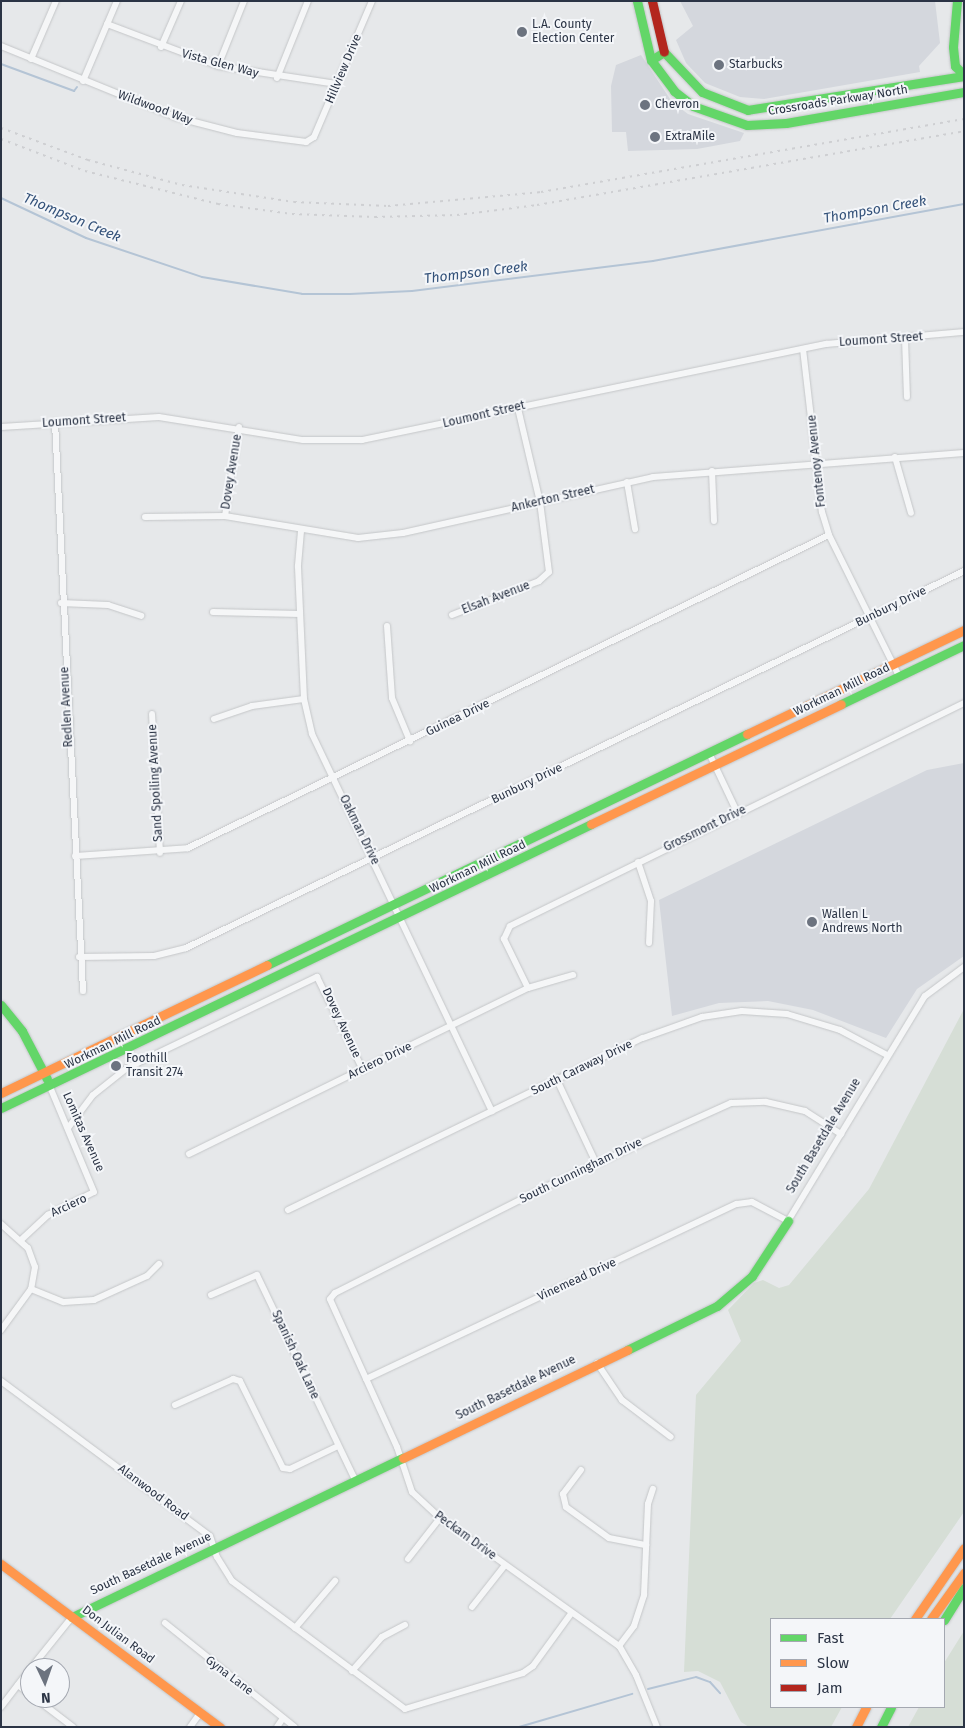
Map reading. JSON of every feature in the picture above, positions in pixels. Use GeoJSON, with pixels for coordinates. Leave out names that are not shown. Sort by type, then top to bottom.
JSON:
{"type":"FeatureCollection","features":[{"type":"Feature","properties":{"kind":"main road"},"geometry":{"type":"LineString","coordinates":[[637,1],[651,60],[664,52],[652,1]]}},
{"type":"Feature","properties":{"kind":"main road"},"geometry":{"type":"LineString","coordinates":[[957,1],[953,47],[955,66],[964,76]]}},
{"type":"Feature","properties":{"kind":"main road","name":"Crossroads Parkway North"},"geometry":{"type":"LineString","coordinates":[[664,52],[702,92],[728,105],[773,109],[964,76]]}},
{"type":"Feature","properties":{"kind":"main road","name":"Crossroads Parkway North"},"geometry":{"type":"LineString","coordinates":[[651,60],[674,91],[693,106],[729,122],[764,126],[964,92]]}},
{"type":"Feature","properties":{"kind":"main road"},"geometry":{"type":"LineString","coordinates":[[838,97],[842,114]]}},
{"type":"Feature","properties":{"kind":"main road","name":"Workman Mill Road"},"geometry":{"type":"LineString","coordinates":[[1,1093],[45,1075],[964,630]]}},
{"type":"Feature","properties":{"kind":"main road","name":"Workman Mill Road"},"geometry":{"type":"LineString","coordinates":[[1,1108],[50,1087],[402,918],[964,645]]}},
{"type":"Feature","properties":{"kind":"main road","name":"Lomitas Avenue"},"geometry":{"type":"LineString","coordinates":[[1,1005],[22,1031],[50,1087]]}},
{"type":"Feature","properties":{"kind":"main road","name":"South Basetdale Avenue"},"geometry":{"type":"LineString","coordinates":[[72,1617],[730,1296],[752,1276],[788,1221]]}},
{"type":"Feature","properties":{"kind":"main road"},"geometry":{"type":"LineString","coordinates":[[916,1618],[964,1548]]}},
{"type":"Feature","properties":{"kind":"main road"},"geometry":{"type":"LineString","coordinates":[[925,1618],[964,1560]]}},
{"type":"Feature","properties":{"kind":"main road","name":"Don Julian Road"},"geometry":{"type":"LineString","coordinates":[[1,1564],[220,1727]]}},
{"type":"Feature","properties":{"kind":"main road"},"geometry":{"type":"LineString","coordinates":[[932,1618],[964,1572]]}},
{"type":"Feature","properties":{"kind":"main road"},"geometry":{"type":"LineString","coordinates":[[945,1618],[964,1588]]}},
{"type":"Feature","properties":{"kind":"main road"},"geometry":{"type":"LineString","coordinates":[[856,1727],[866,1708]]}},
{"type":"Feature","properties":{"kind":"main road"},"geometry":{"type":"LineString","coordinates":[[881,1727],[889,1710]]}},
{"type":"Feature","properties":{"kind":"street"},"geometry":{"type":"LineString","coordinates":[[31,59],[56,1]]}},
{"type":"Feature","properties":{"kind":"street"},"geometry":{"type":"LineString","coordinates":[[83,80],[117,1]]}},
{"type":"Feature","properties":{"kind":"street"},"geometry":{"type":"LineString","coordinates":[[161,47],[181,1]]}},
{"type":"Feature","properties":{"kind":"street"},"geometry":{"type":"LineString","coordinates":[[218,66],[244,1]]}},
{"type":"Feature","properties":{"kind":"street"},"geometry":{"type":"LineString","coordinates":[[277,78],[308,1]]}},
{"type":"Feature","properties":{"kind":"street","name":"Hillview Drive"},"geometry":{"type":"LineString","coordinates":[[314,137],[372,1]]}},
{"type":"Feature","properties":{"kind":"street","name":"Vista Glen Way"},"geometry":{"type":"LineString","coordinates":[[107,24],[161,47],[218,66],[277,78],[337,84]]}},
{"type":"Feature","properties":{"kind":"street","name":"Wildwood Way"},"geometry":{"type":"LineString","coordinates":[[1,46],[83,80],[204,126],[272,139],[306,142],[314,137]]}},
{"type":"Feature","properties":{"kind":"street","name":"Loumont Street"},"geometry":{"type":"LineString","coordinates":[[1,427],[159,416],[240,427],[303,440],[362,440],[803,349],[964,332]]}},
{"type":"Feature","properties":{"kind":"street"},"geometry":{"type":"LineString","coordinates":[[905,338],[907,397]]}},
{"type":"Feature","properties":{"kind":"street","name":"Fontenoy Avenue"},"geometry":{"type":"LineString","coordinates":[[803,349],[816,463],[829,535],[899,676]]}},
{"type":"Feature","properties":{"kind":"street","name":"Elsah Avenue"},"geometry":{"type":"LineString","coordinates":[[452,615],[540,581],[549,572],[540,502],[518,408]]}},
{"type":"Feature","properties":{"kind":"street","name":"Redlen Avenue"},"geometry":{"type":"LineString","coordinates":[[56,422],[61,603],[79,958],[83,991]]}},
{"type":"Feature","properties":{"kind":"street","name":"Dovey Avenue"},"geometry":{"type":"LineString","coordinates":[[225,516],[240,427]]}},
{"type":"Feature","properties":{"kind":"street","name":"Ankerton Street"},"geometry":{"type":"LineString","coordinates":[[145,517],[225,516],[301,531],[358,538],[403,533],[627,482],[712,471],[964,452]]}},
{"type":"Feature","properties":{"kind":"street"},"geometry":{"type":"LineString","coordinates":[[895,457],[911,513]]}},
{"type":"Feature","properties":{"kind":"street"},"geometry":{"type":"LineString","coordinates":[[712,471],[714,521]]}},
{"type":"Feature","properties":{"kind":"street"},"geometry":{"type":"LineString","coordinates":[[627,482],[635,529]]}},
{"type":"Feature","properties":{"kind":"street","name":"Oakman Drive"},"geometry":{"type":"LineString","coordinates":[[301,531],[300,614],[304,699],[312,734],[402,918],[492,1111]]}},
{"type":"Feature","properties":{"kind":"street","name":"Guinea Drive"},"geometry":{"type":"LineString","coordinates":[[75,856],[160,852],[188,848],[829,535]]}},
{"type":"Feature","properties":{"kind":"street","name":"Bunbury Drive"},"geometry":{"type":"LineString","coordinates":[[79,958],[154,956],[186,948],[964,571]]}},
{"type":"Feature","properties":{"kind":"street"},"geometry":{"type":"LineString","coordinates":[[61,603],[108,605],[141,616]]}},
{"type":"Feature","properties":{"kind":"street"},"geometry":{"type":"LineString","coordinates":[[213,612],[300,614]]}},
{"type":"Feature","properties":{"kind":"street"},"geometry":{"type":"LineString","coordinates":[[387,626],[392,698],[410,741]]}},
{"type":"Feature","properties":{"kind":"street"},"geometry":{"type":"LineString","coordinates":[[214,720],[252,706],[304,699]]}},
{"type":"Feature","properties":{"kind":"street","name":"Grossmont Drive"},"geometry":{"type":"LineString","coordinates":[[528,988],[504,939],[505,932],[638,862],[964,703]]}},
{"type":"Feature","properties":{"kind":"street","name":"Sand Spoiling Avenue"},"geometry":{"type":"LineString","coordinates":[[152,714],[160,852]]}},
{"type":"Feature","properties":{"kind":"street"},"geometry":{"type":"LineString","coordinates":[[709,753],[738,814]]}},
{"type":"Feature","properties":{"kind":"street"},"geometry":{"type":"LineString","coordinates":[[638,862],[651,901],[649,943]]}},
{"type":"Feature","properties":{"kind":"street","name":"South Basetdale Avenue"},"geometry":{"type":"LineString","coordinates":[[788,1221],[910,1018],[933,986],[964,967]]}},
{"type":"Feature","properties":{"kind":"street","name":"Arciero Drive"},"geometry":{"type":"LineString","coordinates":[[189,1154],[528,988],[573,975]]}},
{"type":"Feature","properties":{"kind":"street","name":"Dovey Avenue"},"geometry":{"type":"LineString","coordinates":[[68,1128],[93,1095],[127,1068],[317,976],[363,1070]]}},
{"type":"Feature","properties":{"kind":"street","name":"South Caraway Drive"},"geometry":{"type":"LineString","coordinates":[[288,1210],[667,1028],[742,1011],[813,1021],[888,1055]]}},
{"type":"Feature","properties":{"kind":"street"},"geometry":{"type":"LineString","coordinates":[[557,1080],[596,1163]]}},
{"type":"Feature","properties":{"kind":"street","name":"Lomitas Avenue"},"geometry":{"type":"LineString","coordinates":[[50,1087],[94,1192]]}},
{"type":"Feature","properties":{"kind":"street","name":"South Cunningham Drive"},"geometry":{"type":"LineString","coordinates":[[330,1299],[335,1293],[596,1163],[731,1103],[766,1102],[805,1111],[841,1134]]}},
{"type":"Feature","properties":{"kind":"street","name":"Arciero"},"geometry":{"type":"LineString","coordinates":[[21,1240],[48,1215],[94,1192]]}},
{"type":"Feature","properties":{"kind":"street","name":"Vinemead Drive"},"geometry":{"type":"LineString","coordinates":[[366,1379],[737,1204],[752,1202],[788,1221]]}},
{"type":"Feature","properties":{"kind":"street"},"geometry":{"type":"LineString","coordinates":[[1,1224],[21,1240],[33,1257],[31,1289],[1,1330]]}},
{"type":"Feature","properties":{"kind":"street"},"geometry":{"type":"LineString","coordinates":[[31,1289],[64,1302],[94,1300],[147,1276],[159,1264]]}},
{"type":"Feature","properties":{"kind":"street","name":"Spanish Oak Lane"},"geometry":{"type":"LineString","coordinates":[[211,1295],[257,1275],[355,1480]]}},
{"type":"Feature","properties":{"kind":"street","name":"Peckam Drive"},"geometry":{"type":"LineString","coordinates":[[330,1299],[366,1379],[412,1492],[440,1518],[570,1615],[619,1646],[636,1675],[657,1727]]}},
{"type":"Feature","properties":{"kind":"street"},"geometry":{"type":"LineString","coordinates":[[596,1363],[622,1400],[671,1437]]}},
{"type":"Feature","properties":{"kind":"street"},"geometry":{"type":"LineString","coordinates":[[175,1405],[233,1379],[240,1381],[283,1468],[290,1469],[338,1446]]}},
{"type":"Feature","properties":{"kind":"street","name":"Alanwood Road"},"geometry":{"type":"LineString","coordinates":[[1,1381],[210,1536],[232,1581],[405,1709],[523,1673],[533,1666],[570,1615]]}},
{"type":"Feature","properties":{"kind":"street"},"geometry":{"type":"LineString","coordinates":[[581,1470],[563,1494],[566,1507],[609,1538],[646,1544]]}},
{"type":"Feature","properties":{"kind":"street"},"geometry":{"type":"LineString","coordinates":[[619,1646],[641,1608],[653,1489]]}},
{"type":"Feature","properties":{"kind":"street"},"geometry":{"type":"LineString","coordinates":[[408,1559],[440,1518]]}},
{"type":"Feature","properties":{"kind":"street"},"geometry":{"type":"LineString","coordinates":[[472,1607],[505,1565]]}},
{"type":"Feature","properties":{"kind":"street"},"geometry":{"type":"LineString","coordinates":[[295,1628],[335,1581]]}},
{"type":"Feature","properties":{"kind":"street","name":"South Basetdale Avenue"},"geometry":{"type":"LineString","coordinates":[[38,1658],[72,1617]]}},
{"type":"Feature","properties":{"kind":"street","name":"Gyna Lane"},"geometry":{"type":"LineString","coordinates":[[165,1623],[295,1727]]}},
{"type":"Feature","properties":{"kind":"street"},"geometry":{"type":"LineString","coordinates":[[352,1671],[382,1637],[405,1626]]}},
{"type":"Feature","properties":{"kind":"street","name":"South Basetdale Avenue"},"geometry":{"type":"LineString","coordinates":[[1,1707],[20,1682]]}},
{"type":"Feature","properties":{"kind":"street"},"geometry":{"type":"LineString","coordinates":[[48,1708],[72,1727]]}},
{"type":"Feature","properties":{"kind":"street"},"geometry":{"type":"LineString","coordinates":[[190,1727],[201,1712]]}},
{"type":"Feature","properties":{"kind":"street"},"geometry":{"type":"LineString","coordinates":[[276,1727],[283,1718]]}},
{"type":"Feature","properties":{"kind":"shaded area"},"geometry":{"type":"Polygon","coordinates":[[[680,1],[935,1],[940,43],[919,66],[920,72],[764,99],[740,97],[705,83],[686,63],[676,40],[693,26],[680,1]]]}},
{"type":"Feature","properties":{"kind":"shaded area"},"geometry":{"type":"Polygon","coordinates":[[[641,55],[672,102],[688,114],[744,133],[740,141],[697,149],[628,151],[626,132],[612,132],[611,86],[616,65],[641,55]]]}},
{"type":"Feature","properties":{"kind":"shaded area","name":"Wallen L Andrews North"},"geometry":{"type":"Polygon","coordinates":[[[964,763],[964,956],[917,989],[886,1038],[813,1010],[768,1001],[719,1003],[672,1016],[659,900],[927,770],[964,763]]]}},
{"type":"Feature","properties":{"kind":"shaded area"},"geometry":{"type":"Polygon","coordinates":[[[964,1009],[964,1512],[891,1618],[770,1618],[770,1708],[841,1708],[831,1727],[749,1727],[741,1722],[720,1682],[698,1671],[684,1672],[696,1395],[741,1341],[728,1310],[754,1283],[763,1280],[779,1288],[789,1285],[869,1189],[964,1009]]]}},
{"type":"Feature","properties":{"kind":"shaded area"},"geometry":{"type":"Polygon","coordinates":[[[964,1631],[964,1727],[908,1727],[918,1708],[945,1708],[945,1661],[964,1631]]]}},
{"type":"Feature","properties":{"kind":"waterway"},"geometry":{"type":"LineString","coordinates":[[1,64],[74,91],[77,87]]}},
{"type":"Feature","properties":{"kind":"waterway","name":"Thompson Creek"},"geometry":{"type":"LineString","coordinates":[[1,198],[86,238],[202,277],[302,294],[412,291],[653,261],[964,204]]}},
{"type":"Feature","properties":{"kind":"waterway"},"geometry":{"type":"LineString","coordinates":[[648,1689],[696,1677],[710,1682],[720,1693]]}},
{"type":"Feature","properties":{"kind":"waterway"},"geometry":{"type":"LineString","coordinates":[[519,1727],[632,1694]]}},
{"type":"Feature","properties":{"kind":"railway"},"geometry":{"type":"LineString","coordinates":[[1,128],[88,160],[182,185],[294,202],[388,206],[541,192],[964,119]]}},
{"type":"Feature","properties":{"kind":"railway"},"geometry":{"type":"LineString","coordinates":[[1,139],[85,171],[218,204],[292,214],[375,217],[457,215],[537,205],[964,131]]}},
{"type":"Feature","properties":{"kind":"traffic: fast"},"geometry":{"type":"LineString","coordinates":[[637,1],[651,60]]}},
{"type":"Feature","properties":{"kind":"traffic: fast"},"geometry":{"type":"LineString","coordinates":[[957,1],[953,47],[955,66],[964,75]]}},
{"type":"Feature","properties":{"kind":"traffic: fast"},"geometry":{"type":"LineString","coordinates":[[964,76],[748,110],[702,92],[664,52],[651,60],[674,91],[693,106],[747,125],[786,123],[964,92]]}},
{"type":"Feature","properties":{"kind":"traffic: fast"},"geometry":{"type":"LineString","coordinates":[[841,704],[964,645]]}},
{"type":"Feature","properties":{"kind":"traffic: fast"},"geometry":{"type":"LineString","coordinates":[[267,965],[747,734]]}},
{"type":"Feature","properties":{"kind":"traffic: fast"},"geometry":{"type":"LineString","coordinates":[[1,1108],[591,824]]}},
{"type":"Feature","properties":{"kind":"traffic: fast"},"geometry":{"type":"LineString","coordinates":[[1,1005],[22,1031],[47,1079]]}},
{"type":"Feature","properties":{"kind":"traffic: fast"},"geometry":{"type":"LineString","coordinates":[[627,1350],[717,1306],[752,1276],[788,1221]]}},
{"type":"Feature","properties":{"kind":"traffic: fast"},"geometry":{"type":"LineString","coordinates":[[72,1617],[403,1458]]}},
{"type":"Feature","properties":{"kind":"traffic: fast"},"geometry":{"type":"LineString","coordinates":[[945,1618],[964,1588]]}},
{"type":"Feature","properties":{"kind":"traffic: fast"},"geometry":{"type":"LineString","coordinates":[[881,1727],[890,1708]]}},
{"type":"Feature","properties":{"kind":"traffic: slow"},"geometry":{"type":"LineString","coordinates":[[747,734],[964,630]]}},
{"type":"Feature","properties":{"kind":"traffic: slow"},"geometry":{"type":"LineString","coordinates":[[591,824],[841,704]]}},
{"type":"Feature","properties":{"kind":"traffic: slow"},"geometry":{"type":"LineString","coordinates":[[1,1093],[267,965]]}},
{"type":"Feature","properties":{"kind":"traffic: slow"},"geometry":{"type":"LineString","coordinates":[[403,1458],[627,1350]]}},
{"type":"Feature","properties":{"kind":"traffic: slow"},"geometry":{"type":"LineString","coordinates":[[916,1618],[964,1548]]}},
{"type":"Feature","properties":{"kind":"traffic: slow"},"geometry":{"type":"LineString","coordinates":[[1,1564],[220,1727]]}},
{"type":"Feature","properties":{"kind":"traffic: slow"},"geometry":{"type":"LineString","coordinates":[[932,1618],[964,1573]]}},
{"type":"Feature","properties":{"kind":"traffic: slow"},"geometry":{"type":"LineString","coordinates":[[856,1727],[866,1708]]}},
{"type":"Feature","properties":{"kind":"traffic: jam"},"geometry":{"type":"LineString","coordinates":[[652,1],[664,52]]}},
{"type":"Feature","properties":{"kind":"place","name":"L.A. County Election Center"},"geometry":{"type":"Point","coordinates":[522,32]}},
{"type":"Feature","properties":{"kind":"place","name":"Starbucks"},"geometry":{"type":"Point","coordinates":[719,65]}},
{"type":"Feature","properties":{"kind":"place","name":"Chevron"},"geometry":{"type":"Point","coordinates":[645,105]}},
{"type":"Feature","properties":{"kind":"place","name":"ExtraMile"},"geometry":{"type":"Point","coordinates":[655,137]}},
{"type":"Feature","properties":{"kind":"place","name":"Wallen L Andrews North"},"geometry":{"type":"Point","coordinates":[812,922]}},
{"type":"Feature","properties":{"kind":"place","name":"Foothill Transit 274"},"geometry":{"type":"Point","coordinates":[116,1066]}}]}
